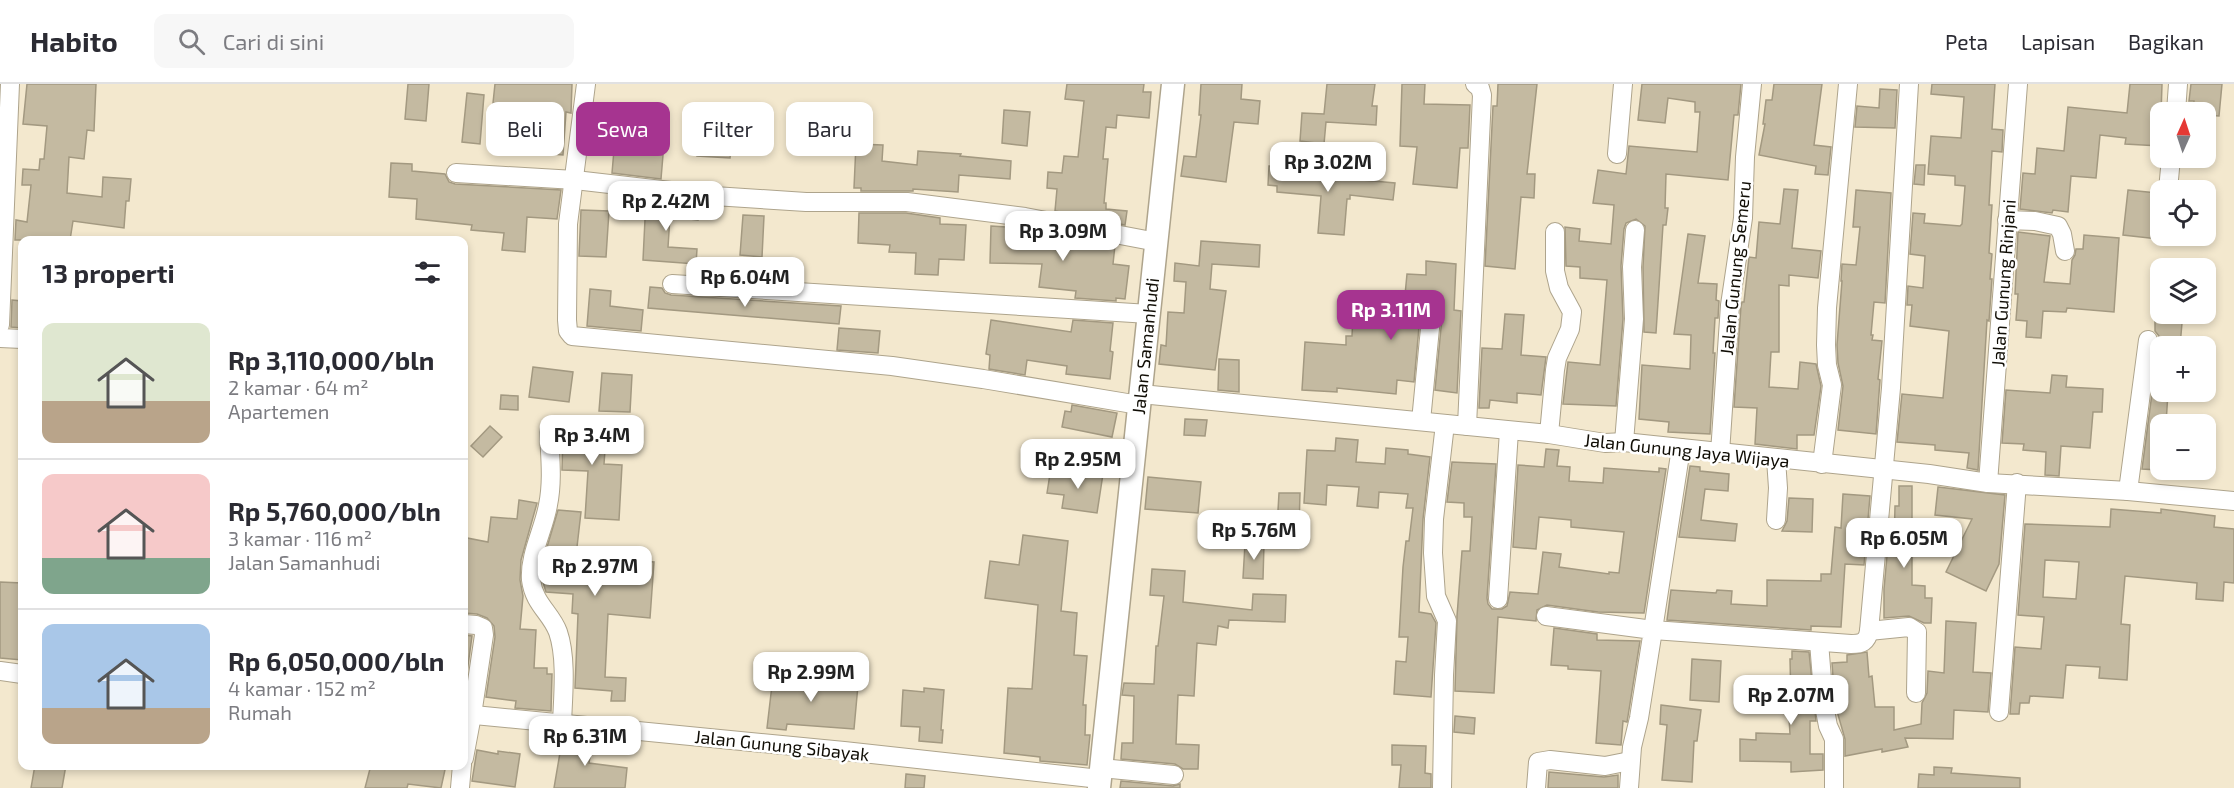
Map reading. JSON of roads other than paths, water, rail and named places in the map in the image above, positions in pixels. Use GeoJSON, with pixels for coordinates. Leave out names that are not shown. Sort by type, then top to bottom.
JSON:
{"type":"FeatureCollection","features":[{"type":"Feature","properties":{"kind":"street"},"geometry":{"type":"LineString","coordinates":[[0,325],[3,208],[10,84]]}},
{"type":"Feature","properties":{"kind":"street"},"geometry":{"type":"LineString","coordinates":[[575,180],[586,84]]}},
{"type":"Feature","properties":{"kind":"street","name":"Jalan Samanhudi"},"geometry":{"type":"LineString","coordinates":[[1100,778],[1173,84]]}},
{"type":"Feature","properties":{"kind":"street"},"geometry":{"type":"LineString","coordinates":[[1467,426],[1482,96],[1480,88],[1475,84]]}},
{"type":"Feature","properties":{"kind":"street"},"geometry":{"type":"LineString","coordinates":[[1617,154],[1623,84]]}},
{"type":"Feature","properties":{"kind":"street","name":"Jalan Gunung Semeru"},"geometry":{"type":"LineString","coordinates":[[1720,453],[1730,305],[1743,218],[1745,157],[1752,84]]}},
{"type":"Feature","properties":{"kind":"street"},"geometry":{"type":"LineString","coordinates":[[1822,464],[1832,385],[1827,365],[1827,308],[1848,84]]}},
{"type":"Feature","properties":{"kind":"street"},"geometry":{"type":"LineString","coordinates":[[1546,616],[1653,630],[1819,642],[1858,644],[1868,638],[1891,388],[1909,84]]}},
{"type":"Feature","properties":{"kind":"street","name":"Jalan Gunung Rinjani"},"geometry":{"type":"LineString","coordinates":[[1988,483],[2007,220],[2003,195],[2018,84]]}},
{"type":"Feature","properties":{"kind":"street"},"geometry":{"type":"LineString","coordinates":[[2177,102],[2178,84]]}},
{"type":"Feature","properties":{"kind":"street"},"geometry":{"type":"LineString","coordinates":[[456,173],[575,180],[714,196],[783,201],[908,202],[1025,217],[1156,242]]}},
{"type":"Feature","properties":{"kind":"street","name":"Jalan Gunung Jaya Wijaya"},"geometry":{"type":"LineString","coordinates":[[575,180],[567,248],[567,320],[568,331],[572,336],[892,366],[1140,399],[1421,421],[1549,434],[1605,443],[1624,442],[1988,483],[2128,491],[2234,501]]}},
{"type":"Feature","properties":{"kind":"street"},"geometry":{"type":"LineString","coordinates":[[2007,220],[2035,221],[2058,226],[2065,251]]}},
{"type":"Feature","properties":{"kind":"street"},"geometry":{"type":"LineString","coordinates":[[1624,442],[1634,319],[1632,267],[1635,230]]}},
{"type":"Feature","properties":{"kind":"street"},"geometry":{"type":"LineString","coordinates":[[1549,434],[1557,358],[1570,329],[1572,312],[1559,288],[1557,279],[1555,232]]}},
{"type":"Feature","properties":{"kind":"street"},"geometry":{"type":"LineString","coordinates":[[672,284],[1149,314]]}},
{"type":"Feature","properties":{"kind":"street"},"geometry":{"type":"LineString","coordinates":[[1421,421],[1431,318]]}},
{"type":"Feature","properties":{"kind":"street"},"geometry":{"type":"LineString","coordinates":[[0,338],[18,339]]}},
{"type":"Feature","properties":{"kind":"street"},"geometry":{"type":"LineString","coordinates":[[2128,491],[2148,340]]}},
{"type":"Feature","properties":{"kind":"street"},"geometry":{"type":"LineString","coordinates":[[1442,788],[1447,621],[1436,596],[1433,553],[1434,519],[1445,424]]}},
{"type":"Feature","properties":{"kind":"street"},"geometry":{"type":"LineString","coordinates":[[1498,599],[1509,431]]}},
{"type":"Feature","properties":{"kind":"street"},"geometry":{"type":"LineString","coordinates":[[549,432],[551,483],[549,504],[531,578],[533,592],[558,631],[561,643],[562,723]]}},
{"type":"Feature","properties":{"kind":"street"},"geometry":{"type":"LineString","coordinates":[[1629,788],[1630,761],[1653,630],[1680,448]]}},
{"type":"Feature","properties":{"kind":"street"},"geometry":{"type":"LineString","coordinates":[[1776,459],[1778,488],[1776,520]]}},
{"type":"Feature","properties":{"kind":"street"},"geometry":{"type":"LineString","coordinates":[[1999,712],[2017,483]]}},
{"type":"Feature","properties":{"kind":"street"},"geometry":{"type":"LineString","coordinates":[[468,624],[480,626],[483,628],[484,635],[468,715]]}},
{"type":"Feature","properties":{"kind":"street"},"geometry":{"type":"LineString","coordinates":[[1869,630],[1909,627],[1917,632],[1916,693]]}},
{"type":"Feature","properties":{"kind":"street"},"geometry":{"type":"LineString","coordinates":[[1819,642],[1824,705],[1828,726],[1834,739],[1834,788]]}},
{"type":"Feature","properties":{"kind":"street"},"geometry":{"type":"LineString","coordinates":[[0,670],[18,673]]}},
{"type":"Feature","properties":{"kind":"street","name":"Jalan Gunung Sibayak"},"geometry":{"type":"LineString","coordinates":[[468,715],[844,750],[1100,778],[1174,775]]}},
{"type":"Feature","properties":{"kind":"street"},"geometry":{"type":"LineString","coordinates":[[1536,788],[1538,762],[1550,760],[1605,766],[1630,761]]}},
{"type":"Feature","properties":{"kind":"street"},"geometry":{"type":"LineString","coordinates":[[460,788],[462,770]]}}]}
